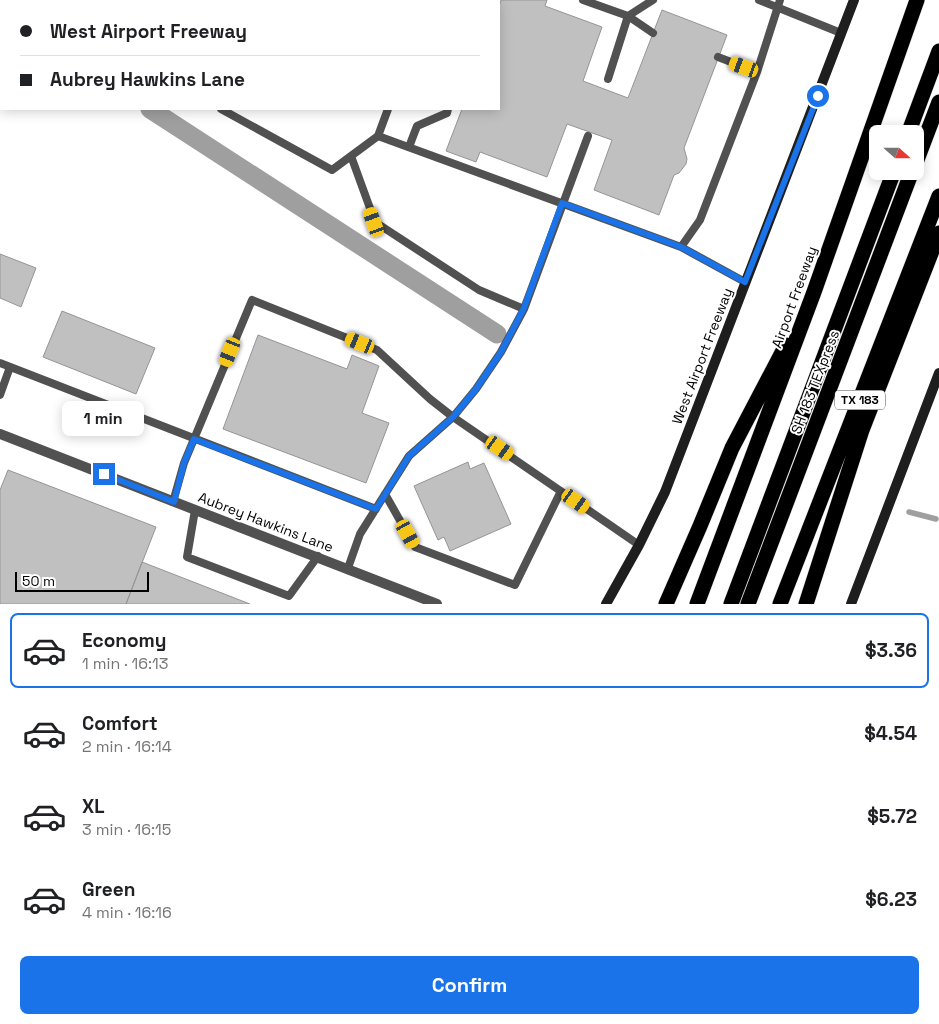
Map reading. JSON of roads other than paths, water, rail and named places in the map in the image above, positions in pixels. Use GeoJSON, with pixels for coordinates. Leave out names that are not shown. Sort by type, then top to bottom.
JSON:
{"type":"FeatureCollection","features":[{"type":"Feature","properties":{"kind":"highway","name":"Airport Freeway"},"geometry":{"type":"LineString","coordinates":[[697,604],[814,292],[917,0]]}},
{"type":"Feature","properties":{"kind":"highway"},"geometry":{"type":"LineString","coordinates":[[911,125],[939,52]]}},
{"type":"Feature","properties":{"kind":"highway"},"geometry":{"type":"LineString","coordinates":[[924,141],[939,102]]}},
{"type":"Feature","properties":{"kind":"highway","name":"SH 183 TEXpress"},"geometry":{"type":"LineString","coordinates":[[731,604],[891,180]]}},
{"type":"Feature","properties":{"kind":"highway","name":"SH 183 TEXpress"},"geometry":{"type":"LineString","coordinates":[[748,604],[909,180]]}},
{"type":"Feature","properties":{"kind":"highway","name":"TX 183"},"geometry":{"type":"LineString","coordinates":[[780,604],[939,196]]}},
{"type":"Feature","properties":{"kind":"highway"},"geometry":{"type":"LineString","coordinates":[[806,604],[862,430],[939,233]]}},
{"type":"Feature","properties":{"kind":"highway"},"geometry":{"type":"LineString","coordinates":[[666,604],[732,448],[814,292]]}},
{"type":"Feature","properties":{"kind":"main road","name":"West Airport Freeway"},"geometry":{"type":"LineString","coordinates":[[606,604],[639,545],[665,492],[854,0]]}},
{"type":"Feature","properties":{"kind":"main road"},"geometry":{"type":"LineString","coordinates":[[851,604],[939,373]]}},
{"type":"Feature","properties":{"kind":"street","name":"Aubrey Hawkins Lane"},"geometry":{"type":"LineString","coordinates":[[0,434],[318,556],[437,604]]}},
{"type":"Feature","properties":{"kind":"lane"},"geometry":{"type":"LineString","coordinates":[[583,0],[628,16],[653,33]]}},
{"type":"Feature","properties":{"kind":"lane"},"geometry":{"type":"LineString","coordinates":[[608,80],[628,16],[653,0]]}},
{"type":"Feature","properties":{"kind":"lane"},"geometry":{"type":"LineString","coordinates":[[759,0],[779,4],[841,33]]}},
{"type":"Feature","properties":{"kind":"lane"},"geometry":{"type":"LineString","coordinates":[[681,247],[700,220],[757,72],[779,4]]}},
{"type":"Feature","properties":{"kind":"lane"},"geometry":{"type":"LineString","coordinates":[[718,57],[757,72]]}},
{"type":"Feature","properties":{"kind":"lane"},"geometry":{"type":"LineString","coordinates":[[223,110],[332,170],[378,136],[388,110]]}},
{"type":"Feature","properties":{"kind":"lane"},"geometry":{"type":"LineString","coordinates":[[409,147],[417,126],[447,113],[448,110]]}},
{"type":"Feature","properties":{"kind":"lane"},"geometry":{"type":"LineString","coordinates":[[378,136],[681,247],[745,282]]}},
{"type":"Feature","properties":{"kind":"lane"},"geometry":{"type":"LineString","coordinates":[[348,568],[360,534],[409,456],[453,417],[476,389],[501,352],[524,308],[588,136]]}},
{"type":"Feature","properties":{"kind":"lane"},"geometry":{"type":"LineString","coordinates":[[351,156],[374,222],[479,290],[524,308]]}},
{"type":"Feature","properties":{"kind":"lane"},"geometry":{"type":"LineString","coordinates":[[174,502],[184,463],[252,300],[377,350],[430,400],[639,545]]}},
{"type":"Feature","properties":{"kind":"lane"},"geometry":{"type":"LineString","coordinates":[[0,363],[376,509]]}},
{"type":"Feature","properties":{"kind":"lane"},"geometry":{"type":"LineString","coordinates":[[0,395],[10,367]]}},
{"type":"Feature","properties":{"kind":"lane"},"geometry":{"type":"LineString","coordinates":[[386,494],[415,547],[515,585],[562,491]]}},
{"type":"Feature","properties":{"kind":"lane"},"geometry":{"type":"LineString","coordinates":[[195,510],[187,558],[289,596],[318,556]]}},
{"type":"Feature","properties":{"kind":"waterway"},"geometry":{"type":"LineString","coordinates":[[152,110],[497,334]]}},
{"type":"Feature","properties":{"kind":"waterway"},"geometry":{"type":"LineString","coordinates":[[909,512],[936,519]]}}]}
